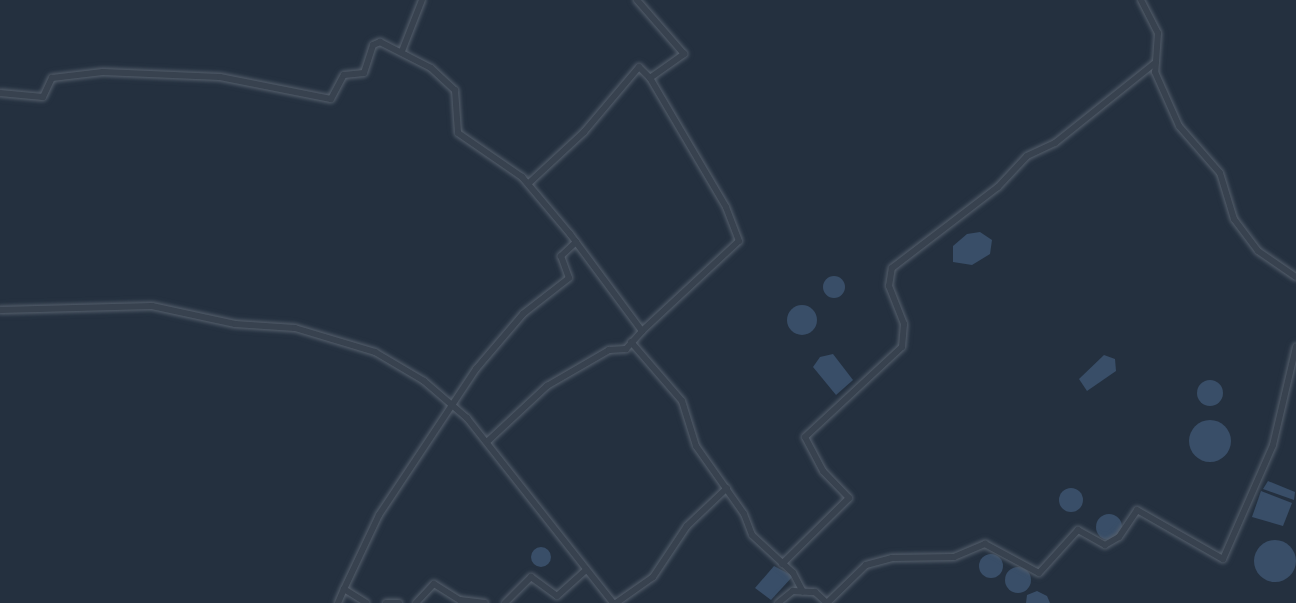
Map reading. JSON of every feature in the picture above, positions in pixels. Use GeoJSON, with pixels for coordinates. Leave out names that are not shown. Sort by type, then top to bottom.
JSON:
{"type":"FeatureCollection","features":[{"type":"Feature","properties":{"kind":"street"},"geometry":{"type":"LineString","coordinates":[[402,51],[422,0]]}},
{"type":"Feature","properties":{"kind":"street"},"geometry":{"type":"LineString","coordinates":[[637,0],[684,54],[650,78]]}},
{"type":"Feature","properties":{"kind":"street"},"geometry":{"type":"LineString","coordinates":[[1141,0],[1158,33],[1156,62],[1179,126],[1220,173],[1234,219],[1258,251],[1296,277]]}},
{"type":"Feature","properties":{"kind":"street"},"geometry":{"type":"LineString","coordinates":[[0,93],[43,97],[52,78],[103,72],[220,77],[331,99],[344,75],[364,73],[376,42],[402,51],[459,93],[458,133],[529,183],[642,331]]}},
{"type":"Feature","properties":{"kind":"street"},"geometry":{"type":"LineString","coordinates":[[782,564],[849,498],[823,471],[805,437],[902,347],[904,324],[889,286],[892,268],[998,187],[1027,156],[1055,142],[1156,62]]}},
{"type":"Feature","properties":{"kind":"street"},"geometry":{"type":"LineString","coordinates":[[488,441],[576,365],[609,350],[626,349],[642,331],[739,241],[726,207],[650,78],[639,67],[584,132],[529,183]]}},
{"type":"Feature","properties":{"kind":"street"},"geometry":{"type":"LineString","coordinates":[[338,603],[379,515],[453,404],[523,314],[569,278],[561,256],[576,242]]}},
{"type":"Feature","properties":{"kind":"street"},"geometry":{"type":"LineString","coordinates":[[0,309],[140,306],[295,328],[375,352],[453,404],[488,441],[586,570],[614,603],[653,577],[687,526],[727,488]]}},
{"type":"Feature","properties":{"kind":"street"},"geometry":{"type":"LineString","coordinates":[[631,342],[682,401],[696,446],[727,488],[752,535],[782,564],[803,592]]}},
{"type":"Feature","properties":{"kind":"street"},"geometry":{"type":"LineString","coordinates":[[778,603],[793,591],[815,592],[827,603],[866,565],[892,558],[954,557],[985,544],[1039,573],[1078,530],[1105,545],[1119,537],[1137,510],[1223,559],[1273,445],[1296,347]]}},
{"type":"Feature","properties":{"kind":"street"},"geometry":{"type":"LineString","coordinates":[[505,603],[531,577],[557,597],[586,570]]}},
{"type":"Feature","properties":{"kind":"street"},"geometry":{"type":"LineString","coordinates":[[416,603],[434,584],[460,600],[485,603]]}},
{"type":"Feature","properties":{"kind":"street"},"geometry":{"type":"LineString","coordinates":[[344,589],[366,603]]}},
{"type":"Feature","properties":{"kind":"street"},"geometry":{"type":"LineString","coordinates":[[386,603],[399,603]]}},
{"type":"Feature","properties":{"kind":"water"},"geometry":{"type":"Polygon","coordinates":[[[980,232],[992,240],[990,254],[972,265],[953,262],[953,246],[967,234],[980,232]]]}},
{"type":"Feature","properties":{"kind":"water"},"geometry":{"type":"Polygon","coordinates":[[[834,276],[842,279],[845,287],[842,295],[834,298],[826,295],[823,287],[826,279],[834,276]]]}},
{"type":"Feature","properties":{"kind":"water"},"geometry":{"type":"Polygon","coordinates":[[[802,305],[812,310],[817,320],[812,330],[802,335],[792,330],[787,320],[792,310],[802,305]]]}},
{"type":"Feature","properties":{"kind":"water"},"geometry":{"type":"Polygon","coordinates":[[[833,354],[853,380],[836,395],[813,367],[820,357],[833,354]]]}},
{"type":"Feature","properties":{"kind":"water"},"geometry":{"type":"Polygon","coordinates":[[[1104,355],[1115,359],[1116,371],[1087,391],[1079,379],[1104,355]]]}},
{"type":"Feature","properties":{"kind":"water"},"geometry":{"type":"Polygon","coordinates":[[[1210,380],[1219,384],[1223,393],[1219,402],[1210,406],[1201,402],[1197,393],[1201,384],[1210,380]]]}},
{"type":"Feature","properties":{"kind":"water"},"geometry":{"type":"Polygon","coordinates":[[[1210,420],[1225,426],[1231,441],[1225,456],[1210,462],[1195,456],[1189,441],[1195,426],[1210,420]]]}},
{"type":"Feature","properties":{"kind":"water"},"geometry":{"type":"Polygon","coordinates":[[[1268,481],[1295,492],[1294,500],[1263,489],[1268,481]]]}},
{"type":"Feature","properties":{"kind":"water"},"geometry":{"type":"Polygon","coordinates":[[[1071,488],[1079,492],[1083,500],[1079,508],[1071,512],[1063,508],[1059,500],[1063,492],[1071,488]]]}},
{"type":"Feature","properties":{"kind":"water"},"geometry":{"type":"Polygon","coordinates":[[[1261,491],[1292,503],[1283,526],[1252,517],[1261,491]]]}},
{"type":"Feature","properties":{"kind":"water"},"geometry":{"type":"Polygon","coordinates":[[[1109,514],[1118,518],[1122,527],[1118,536],[1109,540],[1100,536],[1096,527],[1100,518],[1109,514]]]}},
{"type":"Feature","properties":{"kind":"water"},"geometry":{"type":"Polygon","coordinates":[[[1275,540],[1283,541],[1290,546],[1295,553],[1295,569],[1290,576],[1283,581],[1275,582],[1267,581],[1260,576],[1255,569],[1254,561],[1255,553],[1260,546],[1267,541],[1275,540]]]}},
{"type":"Feature","properties":{"kind":"water"},"geometry":{"type":"Polygon","coordinates":[[[537,547],[545,547],[551,553],[551,561],[545,567],[537,567],[531,561],[531,553],[537,547]]]}},
{"type":"Feature","properties":{"kind":"water"},"geometry":{"type":"Polygon","coordinates":[[[991,554],[1000,557],[1003,566],[1000,575],[991,578],[982,575],[979,566],[982,557],[991,554]]]}},
{"type":"Feature","properties":{"kind":"water"},"geometry":{"type":"Polygon","coordinates":[[[774,566],[793,576],[771,600],[755,588],[774,566]]]}},
{"type":"Feature","properties":{"kind":"water"},"geometry":{"type":"Polygon","coordinates":[[[1018,567],[1027,571],[1031,580],[1027,589],[1018,593],[1009,589],[1005,580],[1009,571],[1018,567]]]}},
{"type":"Feature","properties":{"kind":"water"},"geometry":{"type":"Polygon","coordinates":[[[1037,591],[1047,596],[1050,603],[1026,603],[1027,595],[1037,591]]]}}]}
